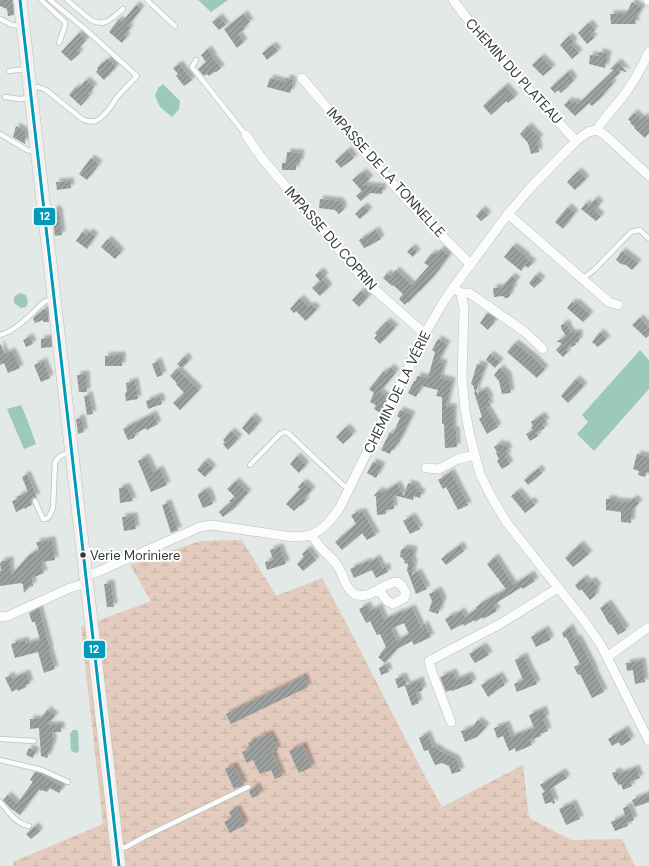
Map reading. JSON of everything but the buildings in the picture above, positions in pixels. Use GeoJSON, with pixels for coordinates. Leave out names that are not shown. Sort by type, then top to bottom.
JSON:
{"type":"FeatureCollection","features":[{"type":"Feature","properties":{"kind":"main road"},"geometry":{"type":"LineString","coordinates":[[20,0],[119,866]]}},
{"type":"Feature","properties":{"kind":"street","name":"CHEMIN DU PLATEAU"},"geometry":{"type":"LineString","coordinates":[[453,0],[491,47],[576,141]]}},
{"type":"Feature","properties":{"kind":"street"},"geometry":{"type":"LineString","coordinates":[[649,52],[624,95],[600,124],[597,130],[605,135],[649,176]]}},
{"type":"Feature","properties":{"kind":"street","name":"IMPASSE DE LA TONNELLE"},"geometry":{"type":"LineString","coordinates":[[302,78],[408,201],[471,265]]}},
{"type":"Feature","properties":{"kind":"street","name":"CHEMIN DE LA VÉRIE"},"geometry":{"type":"LineString","coordinates":[[0,618],[8,616],[70,588],[95,573],[200,527],[212,525],[292,536],[306,536],[321,529],[331,521],[350,488],[425,334],[453,288],[508,214],[532,186],[576,141],[588,132],[597,130]]}},
{"type":"Feature","properties":{"kind":"street","name":"IMPASSE DU COPRIN"},"geometry":{"type":"LineString","coordinates":[[246,135],[261,157],[366,282],[425,334]]}},
{"type":"Feature","properties":{"kind":"street"},"geometry":{"type":"LineString","coordinates":[[508,214],[609,302],[618,305]]}},
{"type":"Feature","properties":{"kind":"street"},"geometry":{"type":"LineString","coordinates":[[453,288],[461,294],[464,308],[462,378],[465,410],[480,474],[507,523],[584,619],[601,645],[649,741]]}},
{"type":"Feature","properties":{"kind":"street"},"geometry":{"type":"LineString","coordinates":[[461,294],[469,293],[478,299],[524,332],[543,349]]}},
{"type":"Feature","properties":{"kind":"street"},"geometry":{"type":"LineString","coordinates":[[426,468],[439,469],[458,459],[475,455]]}},
{"type":"Feature","properties":{"kind":"street"},"geometry":{"type":"LineString","coordinates":[[312,534],[324,552],[337,565],[352,593],[366,595],[378,591]]}},
{"type":"Feature","properties":{"kind":"street"},"geometry":{"type":"LineString","coordinates":[[451,722],[429,661],[500,624],[558,588]]}},
{"type":"Feature","properties":{"kind":"street"},"geometry":{"type":"LineString","coordinates":[[607,656],[649,627]]}},
{"type":"Feature","properties":{"kind":"lane"},"geometry":{"type":"LineString","coordinates":[[41,0],[65,22],[59,43]]}},
{"type":"Feature","properties":{"kind":"lane"},"geometry":{"type":"LineString","coordinates":[[5,97],[19,99],[38,88],[46,90],[82,119],[94,122],[105,113],[116,98],[137,76],[84,28],[50,0]]}},
{"type":"Feature","properties":{"kind":"lane"},"geometry":{"type":"LineString","coordinates":[[67,0],[91,20],[100,23],[112,18],[122,8]]}},
{"type":"Feature","properties":{"kind":"lane"},"geometry":{"type":"LineString","coordinates":[[147,0],[175,26]]}},
{"type":"Feature","properties":{"kind":"lane"},"geometry":{"type":"LineString","coordinates":[[0,19],[12,25],[23,26]]}},
{"type":"Feature","properties":{"kind":"lane"},"geometry":{"type":"LineString","coordinates":[[196,60],[192,67],[246,135]]}},
{"type":"Feature","properties":{"kind":"lane"},"geometry":{"type":"LineString","coordinates":[[9,70],[28,69]]}},
{"type":"Feature","properties":{"kind":"lane"},"geometry":{"type":"LineString","coordinates":[[0,134],[27,150],[37,153]]}},
{"type":"Feature","properties":{"kind":"lane"},"geometry":{"type":"LineString","coordinates":[[582,279],[594,270],[630,232],[640,230],[649,239]]}},
{"type":"Feature","properties":{"kind":"lane"},"geometry":{"type":"LineString","coordinates":[[0,335],[9,331],[46,301],[54,300]]}},
{"type":"Feature","properties":{"kind":"lane"},"geometry":{"type":"LineString","coordinates":[[250,465],[280,434],[285,432],[288,433],[343,485],[350,488]]}},
{"type":"Feature","properties":{"kind":"lane"},"geometry":{"type":"LineString","coordinates":[[35,501],[43,519],[49,517],[53,508],[55,462],[60,456],[72,452]]}},
{"type":"Feature","properties":{"kind":"lane"},"geometry":{"type":"LineString","coordinates":[[70,489],[74,468]]}},
{"type":"Feature","properties":{"kind":"lane"},"geometry":{"type":"LineString","coordinates":[[72,512],[80,528]]}},
{"type":"Feature","properties":{"kind":"lane"},"geometry":{"type":"LineString","coordinates":[[0,738],[34,741]]}},
{"type":"Feature","properties":{"kind":"lane"},"geometry":{"type":"LineString","coordinates":[[0,760],[42,770],[68,782]]}},
{"type":"Feature","properties":{"kind":"lane"},"geometry":{"type":"LineString","coordinates":[[118,848],[126,847],[248,786]]}},
{"type":"Feature","properties":{"kind":"lane"},"geometry":{"type":"LineString","coordinates":[[0,802],[18,822],[28,826]]}},
{"type":"Feature","properties":{"kind":"green space"},"geometry":{"type":"Polygon","coordinates":[[[242,540],[276,596],[322,578],[442,807],[523,765],[529,818],[571,840],[622,839],[635,866],[14,866],[13,862],[103,824],[81,627],[151,601],[130,565],[200,541],[242,540]]]}},
{"type":"Feature","properties":{"kind":"shaded area"},"geometry":{"type":"Polygon","coordinates":[[[198,0],[228,0],[211,12],[198,0]]]}},
{"type":"Feature","properties":{"kind":"shaded area"},"geometry":{"type":"Polygon","coordinates":[[[163,84],[180,101],[179,109],[172,117],[160,107],[155,96],[158,88],[163,84]]]}},
{"type":"Feature","properties":{"kind":"shaded area"},"geometry":{"type":"Polygon","coordinates":[[[20,293],[26,295],[28,302],[26,307],[21,308],[14,303],[15,296],[20,293]]]}},
{"type":"Feature","properties":{"kind":"shaded area"},"geometry":{"type":"Polygon","coordinates":[[[640,350],[649,360],[649,389],[594,451],[577,434],[588,422],[582,415],[640,350]]]}},
{"type":"Feature","properties":{"kind":"shaded area"},"geometry":{"type":"Polygon","coordinates":[[[21,405],[36,444],[24,449],[7,409],[21,405]]]}},
{"type":"Feature","properties":{"kind":"shaded area"},"geometry":{"type":"Polygon","coordinates":[[[73,730],[77,730],[78,732],[79,751],[76,753],[71,750],[70,734],[73,730]]]}},
{"type":"Feature","properties":{"kind":"transit line","name":"12"},"geometry":{"type":"LineString","coordinates":[[20,0],[119,866]]}},
{"type":"Feature","properties":{"kind":"place","name":"Verie Moriniere"},"geometry":{"type":"Point","coordinates":[83,555]}}]}
